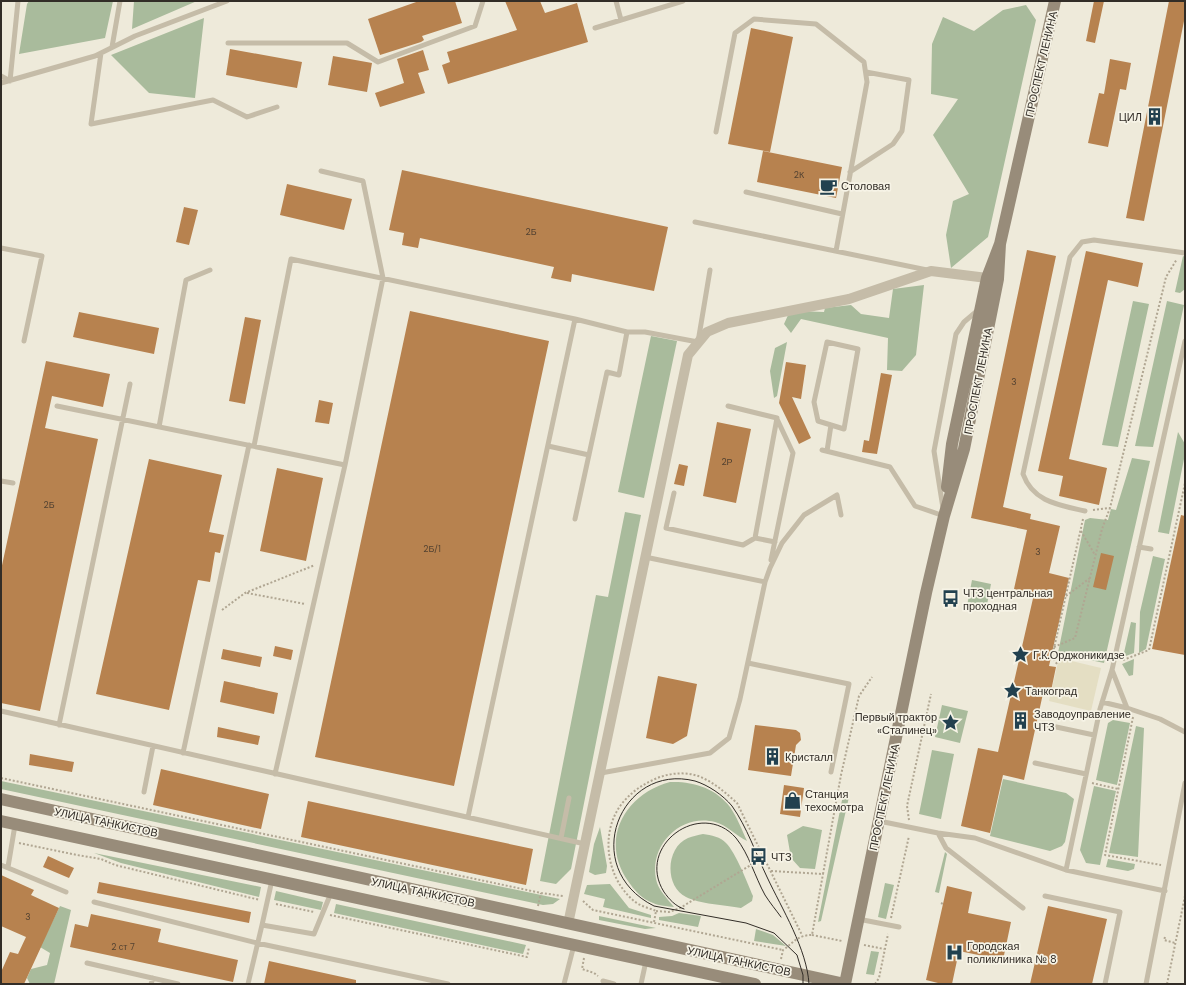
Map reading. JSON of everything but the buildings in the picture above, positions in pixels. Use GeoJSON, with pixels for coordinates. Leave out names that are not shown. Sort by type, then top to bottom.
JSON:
{"type":"FeatureCollection","features":[{"type":"Feature","properties":{"kind":"main road","name":"ПРОСПЕКТ ЛЕНИНА"},"geometry":{"type":"LineString","coordinates":[[845,984],[944,516],[964,449],[996,292],[1000,244],[1055,1]]}},
{"type":"Feature","properties":{"kind":"main road","name":"ПРОСПЕКТ ЛЕНИНА"},"geometry":{"type":"LineString","coordinates":[[944,516],[952,444],[977,313],[987,278],[1000,244]]}},
{"type":"Feature","properties":{"kind":"main road"},"geometry":{"type":"LineString","coordinates":[[987,278],[994,284],[996,292]]}},
{"type":"Feature","properties":{"kind":"main road"},"geometry":{"type":"LineString","coordinates":[[952,444],[954,452],[957,454],[964,449]]}},
{"type":"Feature","properties":{"kind":"main road","name":"УЛИЦА ТАНКИСТОВ"},"geometry":{"type":"LineString","coordinates":[[1,799],[845,984]]}},
{"type":"Feature","properties":{"kind":"main road","name":"УЛИЦА ТАНКИСТОВ"},"geometry":{"type":"LineString","coordinates":[[1,821],[748,983]]}},
{"type":"Feature","properties":{"kind":"main road"},"geometry":{"type":"LineString","coordinates":[[568,924],[569,943]]}},
{"type":"Feature","properties":{"kind":"street"},"geometry":{"type":"LineString","coordinates":[[568,924],[601,773],[644,557],[688,354],[707,332],[728,323],[849,299],[931,271],[987,278]]}},
{"type":"Feature","properties":{"kind":"lane"},"geometry":{"type":"LineString","coordinates":[[10,81],[18,1]]}},
{"type":"Feature","properties":{"kind":"lane"},"geometry":{"type":"LineString","coordinates":[[112,47],[120,1]]}},
{"type":"Feature","properties":{"kind":"lane"},"geometry":{"type":"LineString","coordinates":[[1,84],[101,53],[135,36],[227,1]]}},
{"type":"Feature","properties":{"kind":"lane"},"geometry":{"type":"LineString","coordinates":[[228,43],[347,43],[378,62],[475,26],[483,1]]}},
{"type":"Feature","properties":{"kind":"lane"},"geometry":{"type":"LineString","coordinates":[[616,1],[621,20]]}},
{"type":"Feature","properties":{"kind":"lane"},"geometry":{"type":"LineString","coordinates":[[595,28],[683,1]]}},
{"type":"Feature","properties":{"kind":"lane"},"geometry":{"type":"LineString","coordinates":[[716,132],[735,33],[754,19],[816,24],[864,62],[867,82],[836,251]]}},
{"type":"Feature","properties":{"kind":"lane"},"geometry":{"type":"LineString","coordinates":[[101,53],[91,124],[213,100],[246,116],[277,107]]}},
{"type":"Feature","properties":{"kind":"lane"},"geometry":{"type":"LineString","coordinates":[[850,172],[893,144],[902,131],[908,80],[866,72]]}},
{"type":"Feature","properties":{"kind":"lane"},"geometry":{"type":"LineString","coordinates":[[1,76],[10,81]]}},
{"type":"Feature","properties":{"kind":"lane"},"geometry":{"type":"LineString","coordinates":[[275,774],[345,465],[383,278],[363,181],[321,171]]}},
{"type":"Feature","properties":{"kind":"lane"},"geometry":{"type":"LineString","coordinates":[[746,192],[842,214]]}},
{"type":"Feature","properties":{"kind":"lane"},"geometry":{"type":"LineString","coordinates":[[695,222],[931,271]]}},
{"type":"Feature","properties":{"kind":"lane"},"geometry":{"type":"LineString","coordinates":[[1085,511],[1059,505],[1039,497],[1027,486],[1023,474],[1070,257],[1082,242],[1094,240],[1183,253]]}},
{"type":"Feature","properties":{"kind":"lane"},"geometry":{"type":"LineString","coordinates":[[1,248],[42,256],[24,341]]}},
{"type":"Feature","properties":{"kind":"lane"},"geometry":{"type":"LineString","coordinates":[[183,753],[291,259],[575,319],[627,332],[645,332],[698,342],[710,270]]}},
{"type":"Feature","properties":{"kind":"lane"},"geometry":{"type":"LineString","coordinates":[[159,427],[186,280],[210,270]]}},
{"type":"Feature","properties":{"kind":"lane"},"geometry":{"type":"LineString","coordinates":[[831,425],[824,451],[890,467],[915,506],[944,516],[934,451],[956,334],[964,322],[977,313],[984,319],[987,324],[988,331]]}},
{"type":"Feature","properties":{"kind":"lane"},"geometry":{"type":"LineString","coordinates":[[468,818],[575,319]]}},
{"type":"Feature","properties":{"kind":"lane"},"geometry":{"type":"LineString","coordinates":[[575,519],[607,372],[619,374],[627,332]]}},
{"type":"Feature","properties":{"kind":"lane"},"geometry":{"type":"LineString","coordinates":[[1066,870],[1094,736],[1102,702],[1112,670],[1185,341]]}},
{"type":"Feature","properties":{"kind":"lane"},"geometry":{"type":"LineString","coordinates":[[827,342],[858,349],[844,429],[831,425],[818,421],[814,402],[827,342]]}},
{"type":"Feature","properties":{"kind":"lane"},"geometry":{"type":"LineString","coordinates":[[60,725],[130,384]]}},
{"type":"Feature","properties":{"kind":"lane"},"geometry":{"type":"LineString","coordinates":[[57,406],[345,465]]}},
{"type":"Feature","properties":{"kind":"lane"},"geometry":{"type":"LineString","coordinates":[[728,406],[777,418]]}},
{"type":"Feature","properties":{"kind":"lane"},"geometry":{"type":"LineString","coordinates":[[755,538],[777,418]]}},
{"type":"Feature","properties":{"kind":"lane"},"geometry":{"type":"LineString","coordinates":[[770,568],[793,453],[777,418]]}},
{"type":"Feature","properties":{"kind":"lane"},"geometry":{"type":"LineString","coordinates":[[548,446],[588,455]]}},
{"type":"Feature","properties":{"kind":"lane"},"geometry":{"type":"LineString","coordinates":[[1,481],[13,483]]}},
{"type":"Feature","properties":{"kind":"lane"},"geometry":{"type":"LineString","coordinates":[[674,493],[666,528],[743,545],[755,538],[775,542]]}},
{"type":"Feature","properties":{"kind":"lane"},"geometry":{"type":"LineString","coordinates":[[601,773],[710,752],[729,738],[748,663],[765,582],[782,543],[804,515],[837,495],[841,516]]}},
{"type":"Feature","properties":{"kind":"lane"},"geometry":{"type":"LineString","coordinates":[[1139,547],[1151,550]]}},
{"type":"Feature","properties":{"kind":"lane"},"geometry":{"type":"LineString","coordinates":[[644,557],[765,582]]}},
{"type":"Feature","properties":{"kind":"lane"},"geometry":{"type":"LineString","coordinates":[[748,663],[849,684],[831,772]]}},
{"type":"Feature","properties":{"kind":"lane"},"geometry":{"type":"LineString","coordinates":[[1112,670],[1126,708]]}},
{"type":"Feature","properties":{"kind":"lane"},"geometry":{"type":"LineString","coordinates":[[1102,702],[1134,710],[1185,732]]}},
{"type":"Feature","properties":{"kind":"lane"},"geometry":{"type":"LineString","coordinates":[[1,712],[585,844]]}},
{"type":"Feature","properties":{"kind":"lane"},"geometry":{"type":"LineString","coordinates":[[1042,724],[1094,736]]}},
{"type":"Feature","properties":{"kind":"lane"},"geometry":{"type":"LineString","coordinates":[[144,792],[153,746]]}},
{"type":"Feature","properties":{"kind":"lane"},"geometry":{"type":"LineString","coordinates":[[1035,763],[1086,774]]}},
{"type":"Feature","properties":{"kind":"lane"},"geometry":{"type":"LineString","coordinates":[[1146,984],[1170,867],[1185,783]]}},
{"type":"Feature","properties":{"kind":"lane"},"geometry":{"type":"LineString","coordinates":[[561,838],[569,798]]}},
{"type":"Feature","properties":{"kind":"lane"},"geometry":{"type":"LineString","coordinates":[[879,821],[938,833],[975,838],[1066,870],[1165,891]]}},
{"type":"Feature","properties":{"kind":"lane"},"geometry":{"type":"LineString","coordinates":[[8,867],[15,824]]}},
{"type":"Feature","properties":{"kind":"lane"},"geometry":{"type":"LineString","coordinates":[[938,833],[946,848],[1023,908]]}},
{"type":"Feature","properties":{"kind":"lane"},"geometry":{"type":"LineString","coordinates":[[1,864],[66,892]]}},
{"type":"Feature","properties":{"kind":"lane"},"geometry":{"type":"LineString","coordinates":[[248,984],[272,880]]}},
{"type":"Feature","properties":{"kind":"lane"},"geometry":{"type":"LineString","coordinates":[[262,925],[314,934],[332,893]]}},
{"type":"Feature","properties":{"kind":"lane"},"geometry":{"type":"LineString","coordinates":[[1045,896],[1120,912],[1105,984]]}},
{"type":"Feature","properties":{"kind":"lane"},"geometry":{"type":"LineString","coordinates":[[94,902],[258,943],[448,984]]}},
{"type":"Feature","properties":{"kind":"lane"},"geometry":{"type":"LineString","coordinates":[[858,919],[899,927]]}},
{"type":"Feature","properties":{"kind":"lane"},"geometry":{"type":"LineString","coordinates":[[564,984],[569,943]]}},
{"type":"Feature","properties":{"kind":"lane"},"geometry":{"type":"LineString","coordinates":[[641,984],[646,960]]}},
{"type":"Feature","properties":{"kind":"lane"},"geometry":{"type":"LineString","coordinates":[[87,963],[178,984]]}},
{"type":"Feature","properties":{"kind":"lane"},"geometry":{"type":"LineString","coordinates":[[151,984],[153,978]]}},
{"type":"Feature","properties":{"kind":"lane"},"geometry":{"type":"LineString","coordinates":[[603,981],[614,984]]}},
{"type":"Feature","properties":{"kind":"path"},"geometry":{"type":"LineString","coordinates":[[1054,647],[1075,638],[1102,529],[1110,508],[1166,277],[1183,253]]}},
{"type":"Feature","properties":{"kind":"path"},"geometry":{"type":"LineString","coordinates":[[1113,664],[1148,650],[1185,483]]}},
{"type":"Feature","properties":{"kind":"path"},"geometry":{"type":"LineString","coordinates":[[1057,664],[1052,657],[1085,511],[1110,508]]}},
{"type":"Feature","properties":{"kind":"path"},"geometry":{"type":"LineString","coordinates":[[1081,530],[1095,556]]}},
{"type":"Feature","properties":{"kind":"path"},"geometry":{"type":"LineString","coordinates":[[212,618],[245,593],[323,562]]}},
{"type":"Feature","properties":{"kind":"path"},"geometry":{"type":"LineString","coordinates":[[1065,597],[1090,578]]}},
{"type":"Feature","properties":{"kind":"path"},"geometry":{"type":"LineString","coordinates":[[245,593],[313,605]]}},
{"type":"Feature","properties":{"kind":"path"},"geometry":{"type":"LineString","coordinates":[[1,778],[533,892],[574,898],[582,900],[593,910],[783,950],[802,935],[812,935],[822,874],[859,696],[872,677]]}},
{"type":"Feature","properties":{"kind":"path"},"geometry":{"type":"LineString","coordinates":[[875,984],[879,978],[911,828],[907,806],[931,694]]}},
{"type":"Feature","properties":{"kind":"path"},"geometry":{"type":"LineString","coordinates":[[1134,710],[1105,855],[1170,867]]}},
{"type":"Feature","properties":{"kind":"path"},"geometry":{"type":"LineString","coordinates":[[764,857],[680,908],[669,912],[656,911],[635,902],[620,887],[612,869],[608,848],[612,824],[624,801],[643,785],[666,774],[687,773],[705,778],[723,790],[737,803],[764,857],[771,871],[802,935]]}},
{"type":"Feature","properties":{"kind":"path"},"geometry":{"type":"LineString","coordinates":[[1085,781],[1118,789]]}},
{"type":"Feature","properties":{"kind":"path"},"geometry":{"type":"LineString","coordinates":[[771,871],[822,874]]}},
{"type":"Feature","properties":{"kind":"path"},"geometry":{"type":"LineString","coordinates":[[1167,984],[1185,896]]}},
{"type":"Feature","properties":{"kind":"path"},"geometry":{"type":"LineString","coordinates":[[654,923],[656,911]]}},
{"type":"Feature","properties":{"kind":"path"},"geometry":{"type":"LineString","coordinates":[[1165,933],[1164,940],[1176,943]]}},
{"type":"Feature","properties":{"kind":"green space"},"geometry":{"type":"Polygon","coordinates":[[[29,1],[113,1],[105,38],[19,54],[27,4],[29,1]]]}},
{"type":"Feature","properties":{"kind":"green space"},"geometry":{"type":"Polygon","coordinates":[[[134,1],[197,1],[132,29],[134,1]]]}},
{"type":"Feature","properties":{"kind":"green space"},"geometry":{"type":"Polygon","coordinates":[[[1026,5],[1036,20],[988,237],[951,268],[946,235],[953,201],[969,194],[933,135],[958,99],[931,94],[932,44],[943,17],[974,31],[1003,10],[1026,5]]]}},
{"type":"Feature","properties":{"kind":"green space"},"geometry":{"type":"Polygon","coordinates":[[[204,18],[195,98],[149,93],[111,55],[204,18]]]}},
{"type":"Feature","properties":{"kind":"green space"},"geometry":{"type":"Polygon","coordinates":[[[1183,256],[1185,257],[1185,289],[1180,293],[1175,292],[1183,256]]]}},
{"type":"Feature","properties":{"kind":"green space"},"geometry":{"type":"Polygon","coordinates":[[[924,285],[916,355],[902,371],[887,370],[888,338],[801,319],[791,333],[784,324],[789,313],[798,311],[824,312],[825,308],[851,305],[861,314],[889,318],[893,289],[924,285]]]}},
{"type":"Feature","properties":{"kind":"green space"},"geometry":{"type":"Polygon","coordinates":[[[1133,301],[1149,304],[1118,447],[1102,445],[1133,301]]]}},
{"type":"Feature","properties":{"kind":"green space"},"geometry":{"type":"Polygon","coordinates":[[[1167,301],[1184,305],[1153,447],[1135,446],[1167,301]]]}},
{"type":"Feature","properties":{"kind":"green space"},"geometry":{"type":"Polygon","coordinates":[[[651,336],[677,341],[644,498],[618,492],[651,336]]]}},
{"type":"Feature","properties":{"kind":"green space"},"geometry":{"type":"Polygon","coordinates":[[[787,342],[777,396],[774,398],[770,371],[775,348],[787,342]]]}},
{"type":"Feature","properties":{"kind":"green space"},"geometry":{"type":"Polygon","coordinates":[[[1178,432],[1185,444],[1185,454],[1169,534],[1158,532],[1178,432]]]}},
{"type":"Feature","properties":{"kind":"green space"},"geometry":{"type":"Polygon","coordinates":[[[1132,458],[1150,461],[1104,663],[1058,653],[1085,520],[1090,518],[1108,520],[1111,509],[1116,510],[1132,458]]]}},
{"type":"Feature","properties":{"kind":"green space"},"geometry":{"type":"Polygon","coordinates":[[[625,512],[641,515],[571,869],[556,884],[540,881],[596,595],[608,597],[625,512]]]}},
{"type":"Feature","properties":{"kind":"green space"},"geometry":{"type":"Polygon","coordinates":[[[1153,556],[1165,559],[1146,649],[1139,653],[1140,612],[1153,556]]]}},
{"type":"Feature","properties":{"kind":"green space"},"geometry":{"type":"Polygon","coordinates":[[[972,580],[991,584],[986,610],[967,606],[972,580]]]}},
{"type":"Feature","properties":{"kind":"green space"},"geometry":{"type":"Polygon","coordinates":[[[1131,622],[1136,623],[1134,653],[1123,657],[1131,622]]]}},
{"type":"Feature","properties":{"kind":"green space"},"geometry":{"type":"Polygon","coordinates":[[[1134,659],[1133,675],[1129,676],[1122,664],[1134,659]]]}},
{"type":"Feature","properties":{"kind":"green space"},"geometry":{"type":"Polygon","coordinates":[[[942,705],[968,711],[960,743],[935,737],[942,705]]]}},
{"type":"Feature","properties":{"kind":"green space"},"geometry":{"type":"Polygon","coordinates":[[[1113,720],[1130,723],[1117,785],[1096,780],[1108,723],[1113,720]]]}},
{"type":"Feature","properties":{"kind":"green space"},"geometry":{"type":"Polygon","coordinates":[[[1136,726],[1144,728],[1138,857],[1109,853],[1136,726]]]}},
{"type":"Feature","properties":{"kind":"green space"},"geometry":{"type":"Polygon","coordinates":[[[932,750],[954,754],[941,819],[919,814],[932,750]]]}},
{"type":"Feature","properties":{"kind":"green space"},"geometry":{"type":"Polygon","coordinates":[[[1003,779],[1066,793],[1074,799],[1065,842],[1062,846],[1050,851],[990,836],[1003,779]]]}},
{"type":"Feature","properties":{"kind":"green space"},"geometry":{"type":"Polygon","coordinates":[[[1,781],[560,899],[553,904],[543,905],[1,789],[1,781]]]}},
{"type":"Feature","properties":{"kind":"green space"},"geometry":{"type":"Polygon","coordinates":[[[670,782],[695,784],[711,790],[718,795],[733,811],[747,841],[719,823],[702,820],[690,822],[670,834],[657,854],[655,866],[656,879],[659,887],[674,907],[655,904],[639,894],[628,881],[620,865],[616,850],[617,835],[621,821],[629,808],[640,797],[654,788],[670,782]]]}},
{"type":"Feature","properties":{"kind":"green space"},"geometry":{"type":"Polygon","coordinates":[[[1094,786],[1116,791],[1100,865],[1086,863],[1080,850],[1094,786]]]}},
{"type":"Feature","properties":{"kind":"green space"},"geometry":{"type":"Polygon","coordinates":[[[843,795],[849,797],[821,921],[818,922],[843,795]]]}},
{"type":"Feature","properties":{"kind":"green space"},"geometry":{"type":"Polygon","coordinates":[[[803,826],[822,830],[815,869],[800,868],[791,858],[787,835],[803,826]]]}},
{"type":"Feature","properties":{"kind":"green space"},"geometry":{"type":"Polygon","coordinates":[[[600,827],[607,866],[606,873],[595,875],[589,872],[594,844],[600,827]]]}},
{"type":"Feature","properties":{"kind":"green space"},"geometry":{"type":"Polygon","coordinates":[[[703,834],[716,837],[724,841],[737,860],[753,896],[752,901],[741,908],[705,903],[691,899],[679,892],[674,884],[670,867],[675,849],[688,838],[703,834]]]}},
{"type":"Feature","properties":{"kind":"green space"},"geometry":{"type":"Polygon","coordinates":[[[945,852],[947,854],[939,893],[935,892],[945,852]]]}},
{"type":"Feature","properties":{"kind":"green space"},"geometry":{"type":"Polygon","coordinates":[[[94,853],[261,887],[259,897],[121,863],[94,853]]]}},
{"type":"Feature","properties":{"kind":"green space"},"geometry":{"type":"Polygon","coordinates":[[[1108,859],[1135,864],[1134,869],[1128,871],[1106,867],[1108,859]]]}},
{"type":"Feature","properties":{"kind":"green space"},"geometry":{"type":"Polygon","coordinates":[[[885,883],[894,885],[886,919],[878,917],[885,883]]]}},
{"type":"Feature","properties":{"kind":"green space"},"geometry":{"type":"Polygon","coordinates":[[[610,884],[629,908],[651,915],[651,918],[603,907],[605,899],[584,894],[587,885],[610,884]]]}},
{"type":"Feature","properties":{"kind":"green space"},"geometry":{"type":"Polygon","coordinates":[[[276,891],[323,902],[321,910],[274,900],[276,891]]]}},
{"type":"Feature","properties":{"kind":"green space"},"geometry":{"type":"Polygon","coordinates":[[[336,904],[526,945],[523,954],[334,913],[336,904]]]}},
{"type":"Feature","properties":{"kind":"green space"},"geometry":{"type":"Polygon","coordinates":[[[60,906],[71,910],[54,984],[30,984],[27,978],[31,969],[47,965],[50,953],[40,947],[60,906]]]}},
{"type":"Feature","properties":{"kind":"green space"},"geometry":{"type":"Polygon","coordinates":[[[679,913],[701,916],[698,927],[659,920],[659,917],[672,916],[679,913]]]}},
{"type":"Feature","properties":{"kind":"green space"},"geometry":{"type":"Polygon","coordinates":[[[599,916],[656,928],[645,929],[599,920],[599,916]]]}},
{"type":"Feature","properties":{"kind":"green space"},"geometry":{"type":"Polygon","coordinates":[[[756,929],[773,935],[786,946],[754,941],[756,929]]]}},
{"type":"Feature","properties":{"kind":"green space"},"geometry":{"type":"Polygon","coordinates":[[[871,951],[879,952],[874,975],[866,974],[871,951]]]}},
{"type":"Feature","properties":{"kind":"shaded area"},"geometry":{"type":"Polygon","coordinates":[[[1059,658],[1101,668],[1091,711],[1049,701],[1059,658]]]}},
{"type":"Feature","properties":{"kind":"tram line"},"geometry":{"type":"LineString","coordinates":[[803,984],[803,975],[797,955],[774,933],[746,923],[654,906],[631,889],[618,868],[614,845],[618,822],[629,802],[646,787],[669,779],[695,781],[715,791],[732,806],[747,832],[767,877],[793,929],[804,957],[809,984]]}},
{"type":"Feature","properties":{"kind":"tram line"},"geometry":{"type":"LineString","coordinates":[[684,909],[672,902],[664,892],[657,875],[658,859],[665,844],[676,833],[690,825],[706,823],[722,827],[741,844],[761,888],[781,917]]}},
{"type":"Feature","properties":{"kind":"place","name":"ЦИЛ"},"geometry":{"type":"Point","coordinates":[1155,117]}},
{"type":"Feature","properties":{"kind":"place","name":"Столовая"},"geometry":{"type":"Point","coordinates":[828,186]}},
{"type":"Feature","properties":{"kind":"place","name":"ЧТЗ центральная проходная"},"geometry":{"type":"Point","coordinates":[950,599]}},
{"type":"Feature","properties":{"kind":"place","name":"Г.К.Орджоникидзе"},"geometry":{"type":"Point","coordinates":[1020,655]}},
{"type":"Feature","properties":{"kind":"place","name":"Танкоград"},"geometry":{"type":"Point","coordinates":[1012,691]}},
{"type":"Feature","properties":{"kind":"place","name":"Заводоуправление ЧТЗ"},"geometry":{"type":"Point","coordinates":[1021,720]}},
{"type":"Feature","properties":{"kind":"place","name":"Первый трактор «Сталинец»"},"geometry":{"type":"Point","coordinates":[950,723]}},
{"type":"Feature","properties":{"kind":"place","name":"Кристалл"},"geometry":{"type":"Point","coordinates":[772,757]}},
{"type":"Feature","properties":{"kind":"place","name":"Станция техосмотра"},"geometry":{"type":"Point","coordinates":[792,800]}},
{"type":"Feature","properties":{"kind":"place","name":"ЧТЗ"},"geometry":{"type":"Point","coordinates":[758,857]}},
{"type":"Feature","properties":{"kind":"place","name":"Городская поликлиника № 8"},"geometry":{"type":"Point","coordinates":[954,952]}}]}
